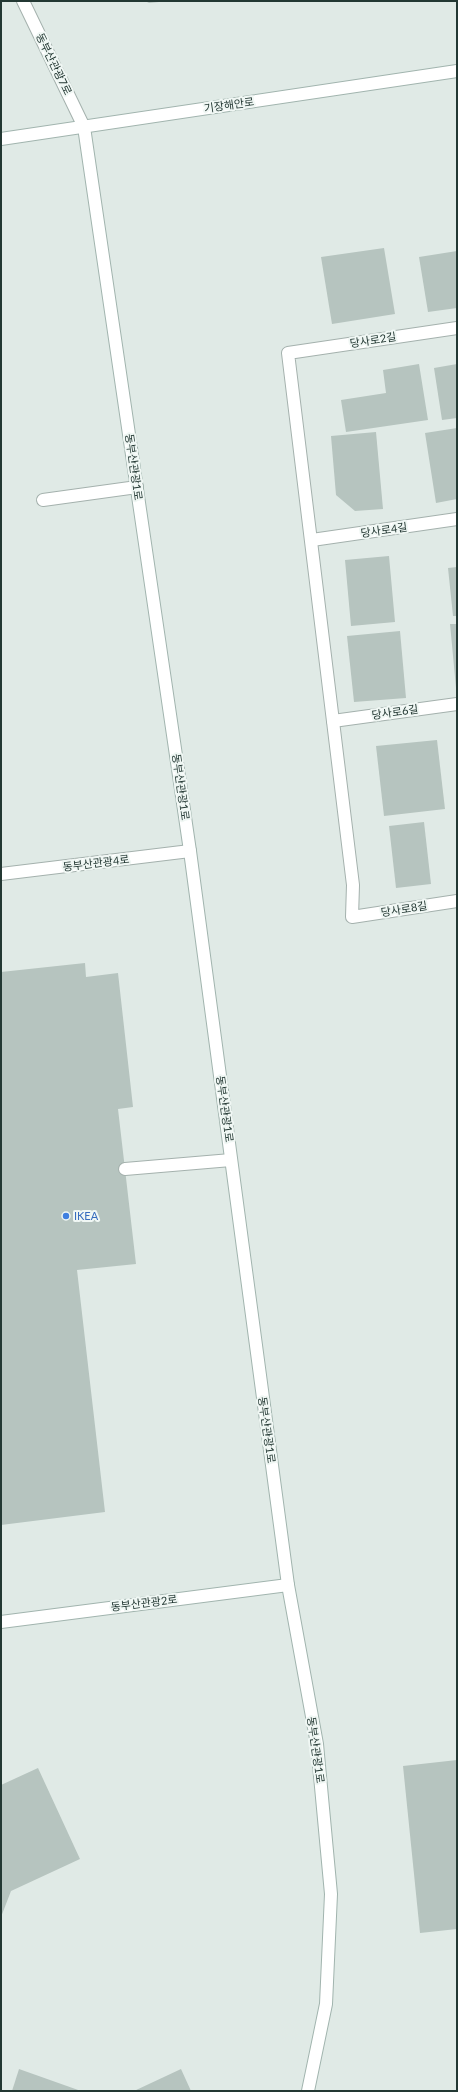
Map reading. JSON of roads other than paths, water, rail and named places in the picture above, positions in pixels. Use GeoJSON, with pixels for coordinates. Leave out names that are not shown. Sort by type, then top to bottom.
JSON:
{"type":"FeatureCollection","features":[{"type":"Feature","properties":{"kind":"street","name":"동부산관광7로"},"geometry":{"type":"LineString","coordinates":[[23,1],[84,127]]}},
{"type":"Feature","properties":{"kind":"street","name":"기장해안로"},"geometry":{"type":"LineString","coordinates":[[1,139],[457,71]]}},
{"type":"Feature","properties":{"kind":"street","name":"동부산관광1로"},"geometry":{"type":"LineString","coordinates":[[84,127],[190,851],[288,1585],[317,1744],[332,1894],[326,2004],[308,2091]]}},
{"type":"Feature","properties":{"kind":"street","name":"당사로2길"},"geometry":{"type":"LineString","coordinates":[[312,540],[288,353],[457,328]]}},
{"type":"Feature","properties":{"kind":"street"},"geometry":{"type":"LineString","coordinates":[[43,500],[137,487]]}},
{"type":"Feature","properties":{"kind":"street","name":"당사로4길"},"geometry":{"type":"LineString","coordinates":[[312,540],[457,519]]}},
{"type":"Feature","properties":{"kind":"street"},"geometry":{"type":"LineString","coordinates":[[312,540],[333,720]]}},
{"type":"Feature","properties":{"kind":"street","name":"당사로6길"},"geometry":{"type":"LineString","coordinates":[[333,720],[457,704]]}},
{"type":"Feature","properties":{"kind":"street","name":"당사로8길"},"geometry":{"type":"LineString","coordinates":[[333,720],[353,885],[352,917],[457,901]]}},
{"type":"Feature","properties":{"kind":"street","name":"동부산관광4로"},"geometry":{"type":"LineString","coordinates":[[1,874],[190,851]]}},
{"type":"Feature","properties":{"kind":"street"},"geometry":{"type":"LineString","coordinates":[[125,1169],[232,1160]]}},
{"type":"Feature","properties":{"kind":"street","name":"동부산관광2로"},"geometry":{"type":"LineString","coordinates":[[1,1622],[288,1585]]}},
{"type":"Feature","properties":{"kind":"place","name":"IKEA"},"geometry":{"type":"Point","coordinates":[66,1216]}}]}
